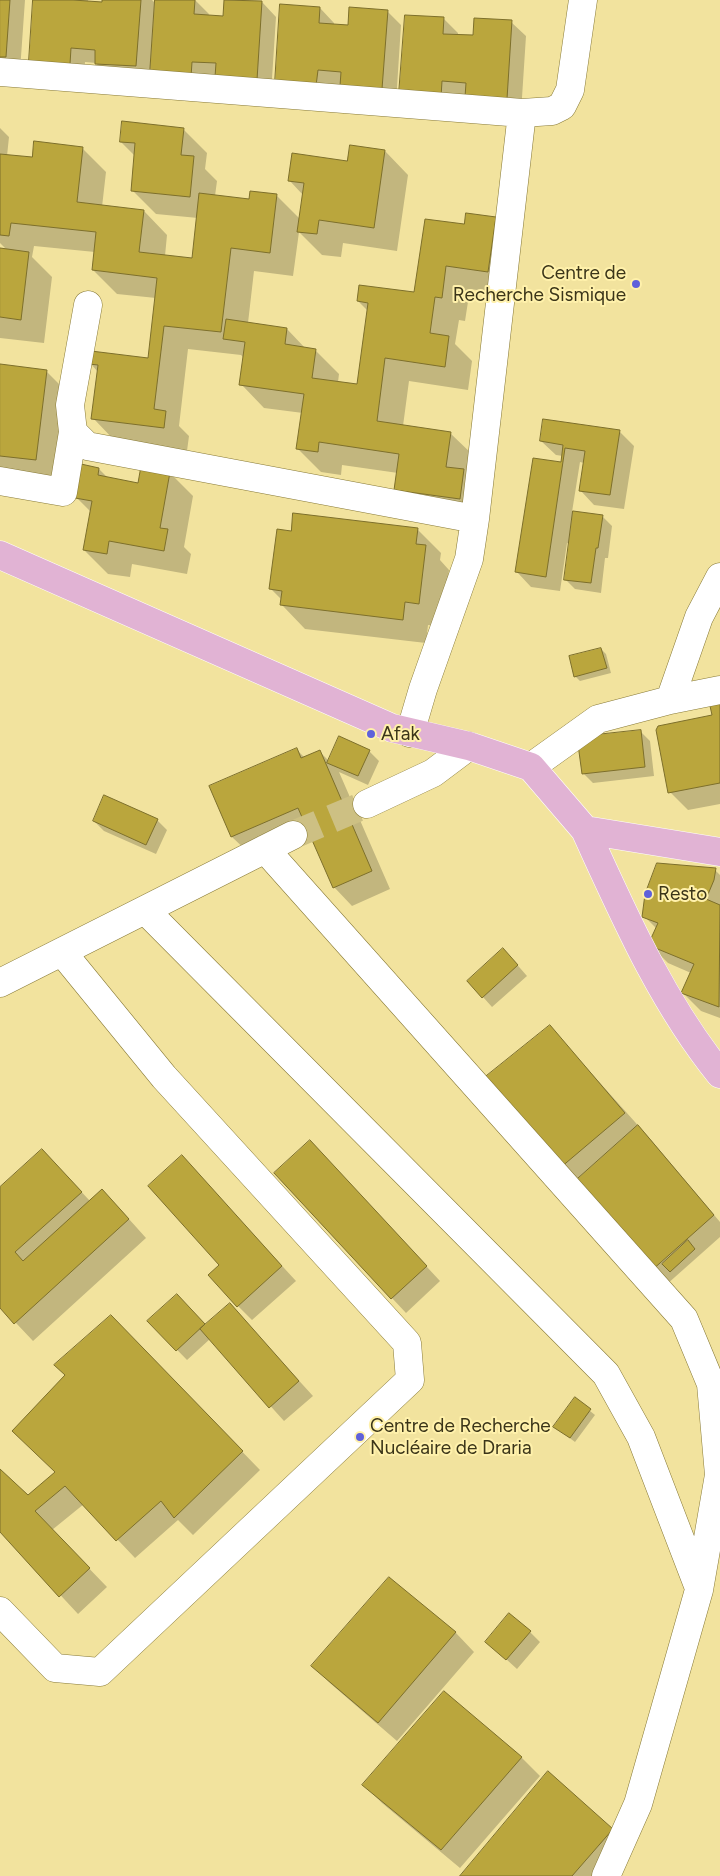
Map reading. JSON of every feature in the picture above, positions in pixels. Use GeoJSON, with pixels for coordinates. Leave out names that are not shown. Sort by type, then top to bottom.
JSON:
{"type":"FeatureCollection","features":[{"type":"Feature","properties":{"kind":"main road"},"geometry":{"type":"LineString","coordinates":[[0,555],[392,728],[469,746],[531,767],[585,830],[633,935],[667,998],[720,1074]]}},
{"type":"Feature","properties":{"kind":"main road"},"geometry":{"type":"LineString","coordinates":[[585,830],[720,852]]}},
{"type":"Feature","properties":{"kind":"street"},"geometry":{"type":"LineString","coordinates":[[0,72],[522,113],[552,111],[562,106],[570,90],[583,0]]}},
{"type":"Feature","properties":{"kind":"street"},"geometry":{"type":"LineString","coordinates":[[410,733],[423,689],[469,558],[522,113]]}},
{"type":"Feature","properties":{"kind":"street"},"geometry":{"type":"LineString","coordinates":[[0,482],[64,492],[72,432],[70,405],[88,306]]}},
{"type":"Feature","properties":{"kind":"street"},"geometry":{"type":"LineString","coordinates":[[72,432],[87,446],[475,519]]}},
{"type":"Feature","properties":{"kind":"street"},"geometry":{"type":"LineString","coordinates":[[670,700],[699,617],[720,576]]}},
{"type":"Feature","properties":{"kind":"street"},"geometry":{"type":"LineString","coordinates":[[531,767],[598,719],[670,700],[720,690]]}},
{"type":"Feature","properties":{"kind":"street"},"geometry":{"type":"LineString","coordinates":[[367,804],[433,773],[469,746]]}},
{"type":"Feature","properties":{"kind":"street"},"geometry":{"type":"LineString","coordinates":[[0,983],[293,835]]}},
{"type":"Feature","properties":{"kind":"street"},"geometry":{"type":"LineString","coordinates":[[265,849],[684,1319],[711,1384],[719,1475],[699,1590],[638,1804],[606,1876]]}},
{"type":"Feature","properties":{"kind":"street"},"geometry":{"type":"LineString","coordinates":[[145,910],[606,1374],[641,1437],[699,1590]]}},
{"type":"Feature","properties":{"kind":"street"},"geometry":{"type":"LineString","coordinates":[[0,1611],[55,1668],[100,1672],[410,1380],[407,1343],[164,1077],[62,952]]}},
{"type":"Feature","properties":{"kind":"building"},"geometry":{"type":"Polygon","coordinates":[[[0,0],[10,0],[6,57],[0,57],[0,0]]]}},
{"type":"Feature","properties":{"kind":"building"},"geometry":{"type":"Polygon","coordinates":[[[33,0],[102,2],[102,0],[141,0],[136,66],[95,64],[95,50],[71,48],[70,64],[29,61],[33,0]]]}},
{"type":"Feature","properties":{"kind":"building"},"geometry":{"type":"Polygon","coordinates":[[[155,0],[195,0],[194,14],[223,16],[224,0],[262,1],[257,80],[215,77],[216,63],[192,62],[191,77],[150,74],[155,0]]]}},
{"type":"Feature","properties":{"kind":"building"},"geometry":{"type":"Polygon","coordinates":[[[280,4],[320,7],[319,23],[348,25],[349,7],[388,10],[382,89],[340,86],[341,72],[318,70],[316,86],[275,83],[280,4]]]}},
{"type":"Feature","properties":{"kind":"building"},"geometry":{"type":"Polygon","coordinates":[[[405,15],[444,17],[443,34],[473,35],[474,18],[512,20],[507,99],[465,97],[466,83],[442,81],[441,97],[399,94],[405,15]]]}},
{"type":"Feature","properties":{"kind":"building"},"geometry":{"type":"Polygon","coordinates":[[[122,121],[184,128],[181,155],[194,156],[190,197],[131,191],[135,143],[120,142],[122,121]]]}},
{"type":"Feature","properties":{"kind":"building"},"geometry":{"type":"Polygon","coordinates":[[[34,141],[83,147],[77,202],[144,210],[139,252],[192,258],[199,193],[249,199],[250,191],[277,194],[270,253],[231,248],[221,332],[164,326],[154,409],[166,411],[164,428],[91,419],[98,365],[89,364],[91,351],[148,358],[157,278],[92,270],[96,232],[11,223],[9,236],[0,235],[0,154],[32,157],[34,141]]]}},
{"type":"Feature","properties":{"kind":"building"},"geometry":{"type":"Polygon","coordinates":[[[350,145],[385,150],[374,228],[319,220],[317,234],[297,232],[304,183],[288,181],[292,153],[347,161],[350,145]]]}},
{"type":"Feature","properties":{"kind":"building"},"geometry":{"type":"Polygon","coordinates":[[[466,213],[496,217],[488,272],[446,266],[442,298],[435,297],[430,333],[449,336],[445,367],[385,358],[377,421],[451,432],[446,467],[464,469],[460,499],[394,490],[399,454],[319,442],[318,452],[296,449],[304,394],[239,385],[245,342],[223,339],[226,319],[287,328],[285,344],[316,349],[312,378],[357,384],[368,303],[357,301],[359,285],[414,292],[425,219],[464,224],[466,213]]]}},
{"type":"Feature","properties":{"kind":"building"},"geometry":{"type":"Polygon","coordinates":[[[0,248],[29,252],[21,320],[0,317],[0,248]]]}},
{"type":"Feature","properties":{"kind":"building"},"geometry":{"type":"Polygon","coordinates":[[[0,364],[47,370],[36,460],[0,456],[0,364]]]}},
{"type":"Feature","properties":{"kind":"building"},"geometry":{"type":"Polygon","coordinates":[[[543,419],[620,430],[610,495],[579,491],[585,451],[565,448],[546,577],[515,572],[533,458],[561,462],[563,445],[540,441],[543,419]]]}},
{"type":"Feature","properties":{"kind":"building"},"geometry":{"type":"Polygon","coordinates":[[[81,464],[99,468],[98,475],[138,483],[141,466],[170,472],[160,528],[168,529],[164,551],[109,541],[107,554],[83,550],[92,501],[75,498],[81,464]]]}},
{"type":"Feature","properties":{"kind":"building"},"geometry":{"type":"Polygon","coordinates":[[[573,511],[603,515],[591,583],[564,580],[573,511]]]}},
{"type":"Feature","properties":{"kind":"building"},"geometry":{"type":"Polygon","coordinates":[[[293,513],[418,528],[416,544],[426,545],[419,604],[405,602],[403,620],[280,605],[282,591],[269,589],[277,529],[291,531],[293,513]]]}},
{"type":"Feature","properties":{"kind":"building"},"geometry":{"type":"Polygon","coordinates":[[[601,648],[607,668],[574,677],[569,656],[601,648]]]}},
{"type":"Feature","properties":{"kind":"building"},"geometry":{"type":"Polygon","coordinates":[[[720,704],[720,783],[668,793],[656,730],[658,726],[712,715],[710,706],[720,704]]]}},
{"type":"Feature","properties":{"kind":"building"},"geometry":{"type":"Polygon","coordinates":[[[641,730],[645,767],[582,774],[577,737],[641,730]]]}},
{"type":"Feature","properties":{"kind":"building"},"geometry":{"type":"Polygon","coordinates":[[[339,736],[370,750],[358,776],[327,763],[339,736]]]}},
{"type":"Feature","properties":{"kind":"building"},"geometry":{"type":"Polygon","coordinates":[[[297,748],[301,758],[320,750],[372,871],[333,888],[298,808],[231,837],[209,786],[297,748]]]}},
{"type":"Feature","properties":{"kind":"building"},"geometry":{"type":"Polygon","coordinates":[[[104,795],[158,819],[146,845],[93,821],[104,795]]]}},
{"type":"Feature","properties":{"kind":"building"},"geometry":{"type":"Polygon","coordinates":[[[657,863],[716,868],[714,880],[706,899],[720,905],[719,1007],[681,993],[694,964],[648,945],[658,923],[642,917],[645,894],[657,863]]]}},
{"type":"Feature","properties":{"kind":"building"},"geometry":{"type":"Polygon","coordinates":[[[503,948],[518,965],[482,998],[467,981],[503,948]]]}},
{"type":"Feature","properties":{"kind":"building"},"geometry":{"type":"Polygon","coordinates":[[[550,1025],[625,1113],[560,1168],[484,1078],[550,1025]]]}},
{"type":"Feature","properties":{"kind":"building"},"geometry":{"type":"Polygon","coordinates":[[[638,1125],[714,1215],[651,1271],[573,1183],[638,1125]]]}},
{"type":"Feature","properties":{"kind":"building"},"geometry":{"type":"Polygon","coordinates":[[[310,1140],[427,1266],[391,1299],[274,1173],[310,1140]]]}},
{"type":"Feature","properties":{"kind":"building"},"geometry":{"type":"Polygon","coordinates":[[[42,1149],[82,1192],[15,1252],[23,1261],[102,1189],[129,1219],[14,1324],[0,1308],[0,1187],[42,1149]]]}},
{"type":"Feature","properties":{"kind":"building"},"geometry":{"type":"Polygon","coordinates":[[[182,1155],[282,1266],[237,1307],[208,1275],[219,1265],[148,1186],[182,1155]]]}},
{"type":"Feature","properties":{"kind":"building"},"geometry":{"type":"Polygon","coordinates":[[[688,1240],[695,1249],[670,1272],[662,1264],[688,1240]]]}},
{"type":"Feature","properties":{"kind":"building"},"geometry":{"type":"Polygon","coordinates":[[[177,1294],[205,1324],[176,1351],[147,1321],[177,1294]]]}},
{"type":"Feature","properties":{"kind":"building"},"geometry":{"type":"Polygon","coordinates":[[[230,1303],[299,1381],[269,1408],[200,1329],[230,1303]]]}},
{"type":"Feature","properties":{"kind":"building"},"geometry":{"type":"Polygon","coordinates":[[[111,1315],[243,1451],[174,1518],[161,1501],[116,1541],[65,1486],[35,1511],[90,1568],[59,1597],[0,1532],[0,1469],[28,1495],[55,1472],[12,1431],[65,1375],[54,1365],[111,1315]]]}},
{"type":"Feature","properties":{"kind":"building"},"geometry":{"type":"Polygon","coordinates":[[[575,1397],[591,1409],[570,1438],[553,1427],[575,1397]]]}},
{"type":"Feature","properties":{"kind":"building"},"geometry":{"type":"Polygon","coordinates":[[[389,1577],[456,1632],[378,1723],[311,1666],[389,1577]]]}},
{"type":"Feature","properties":{"kind":"building"},"geometry":{"type":"Polygon","coordinates":[[[509,1613],[531,1631],[506,1660],[485,1642],[509,1613]]]}},
{"type":"Feature","properties":{"kind":"building"},"geometry":{"type":"Polygon","coordinates":[[[444,1691],[522,1757],[441,1850],[362,1785],[444,1691]]]}},
{"type":"Feature","properties":{"kind":"building"},"geometry":{"type":"Polygon","coordinates":[[[548,1771],[613,1829],[572,1876],[460,1876],[548,1771]]]}},
{"type":"Feature","properties":{"kind":"tunnel"},"geometry":{"type":"LineString","coordinates":[[293,835],[367,804]]}},
{"type":"Feature","properties":{"kind":"place","name":"Centre de Recherche Sismique"},"geometry":{"type":"Point","coordinates":[636,284]}},
{"type":"Feature","properties":{"kind":"place","name":"Afak"},"geometry":{"type":"Point","coordinates":[371,734]}},
{"type":"Feature","properties":{"kind":"place","name":"Resto"},"geometry":{"type":"Point","coordinates":[648,894]}},
{"type":"Feature","properties":{"kind":"place","name":"Centre de Recherche Nucléaire de Draria"},"geometry":{"type":"Point","coordinates":[360,1437]}}]}
